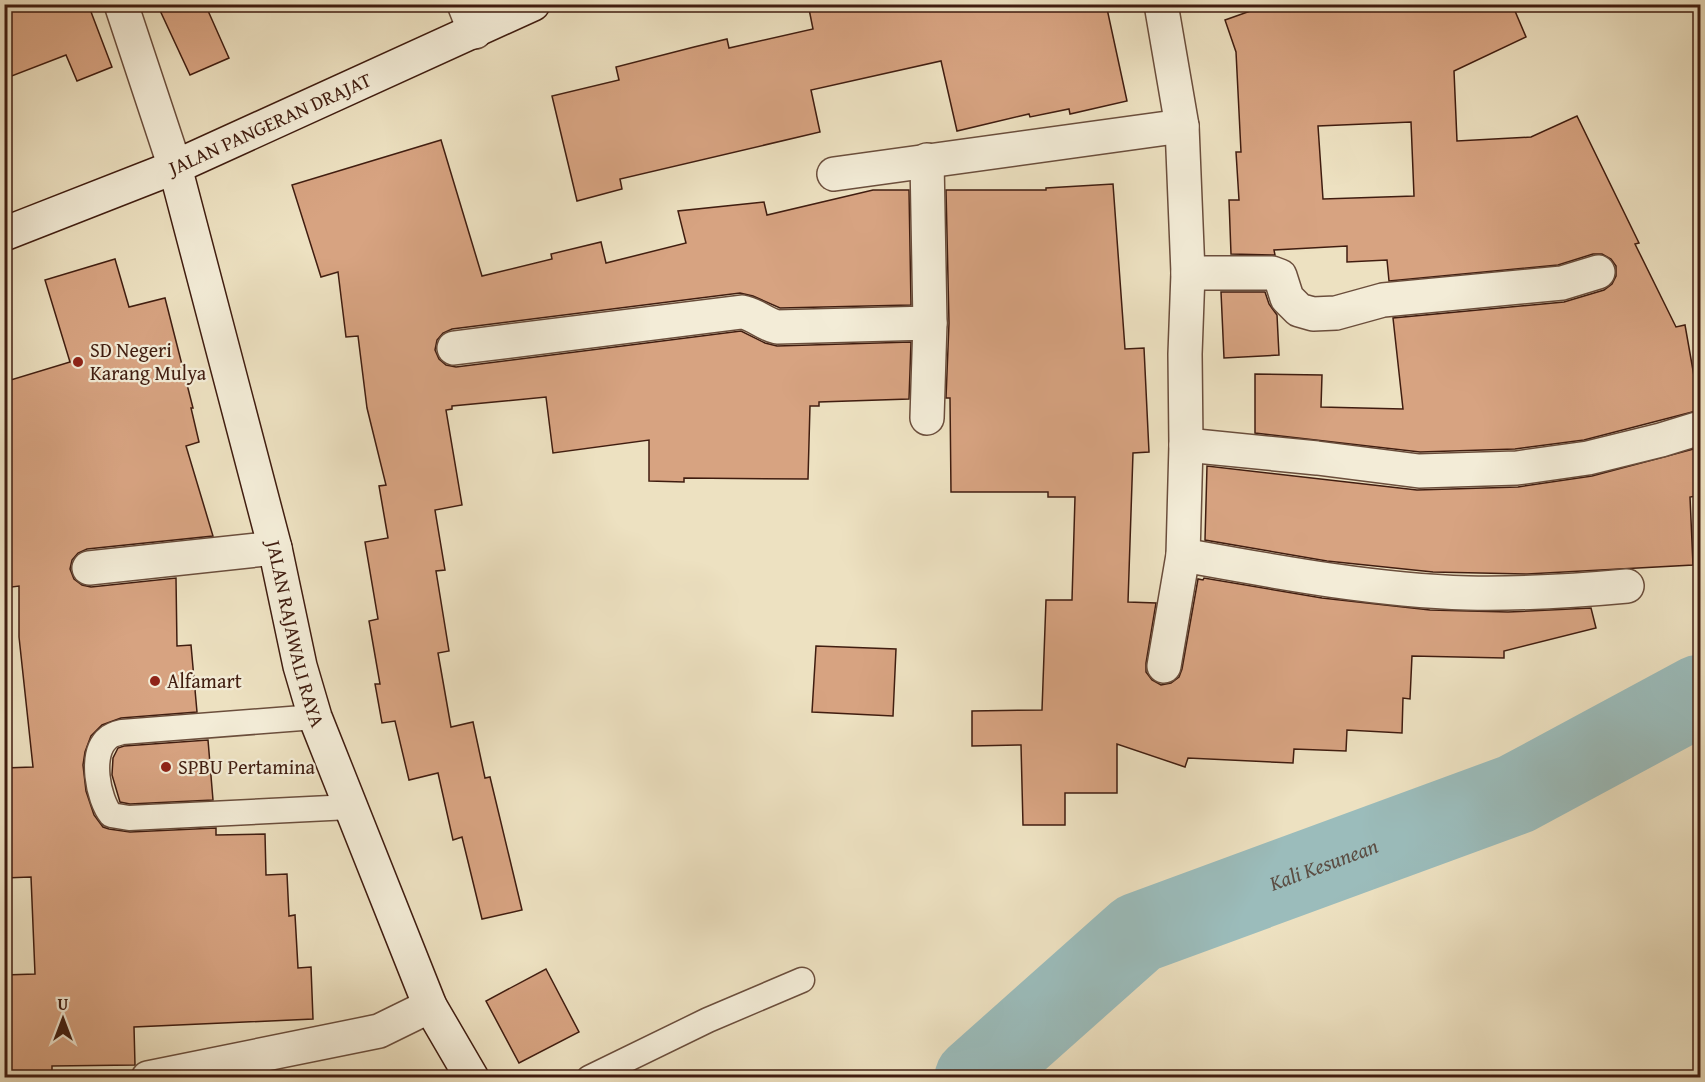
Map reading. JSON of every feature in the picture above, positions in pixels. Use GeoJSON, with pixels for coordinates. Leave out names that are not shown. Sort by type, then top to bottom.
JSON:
{"type":"FeatureCollection","features":[{"type":"Feature","properties":{"kind":"street","name":"JALAN RAJAWALI RAYA"},"geometry":{"type":"LineString","coordinates":[[121,4],[176,167],[275,548],[300,666],[315,717],[430,1006],[472,1077]]}},
{"type":"Feature","properties":{"kind":"street","name":"JALAN PANGERAN DRAJAT"},"geometry":{"type":"LineString","coordinates":[[4,234],[176,167],[470,18],[532,4]]}},
{"type":"Feature","properties":{"kind":"street"},"geometry":{"type":"LineString","coordinates":[[1161,4],[1182,126],[1188,273],[1183,555],[1164,666]]}},
{"type":"Feature","properties":{"kind":"street"},"geometry":{"type":"LineString","coordinates":[[834,174],[1182,126]]}},
{"type":"Feature","properties":{"kind":"street"},"geometry":{"type":"LineString","coordinates":[[927,160],[930,323],[927,418]]}},
{"type":"Feature","properties":{"kind":"street"},"geometry":{"type":"LineString","coordinates":[[1188,273],[1272,273],[1280,276],[1287,298],[1299,310],[1313,314],[1336,313],[1383,300],[1563,283],[1598,272]]}},
{"type":"Feature","properties":{"kind":"street"},"geometry":{"type":"LineString","coordinates":[[454,348],[742,312],[751,313],[777,327],[930,323]]}},
{"type":"Feature","properties":{"kind":"street"},"geometry":{"type":"LineString","coordinates":[[1186,445],[1419,471],[1518,468],[1588,458],[1701,428]]}},
{"type":"Feature","properties":{"kind":"street"},"geometry":{"type":"LineString","coordinates":[[89,568],[275,548]]}},
{"type":"Feature","properties":{"kind":"street"},"geometry":{"type":"LineString","coordinates":[[1183,555],[1369,585],[1467,593],[1575,591],[1627,586]]}},
{"type":"Feature","properties":{"kind":"street"},"geometry":{"type":"LineString","coordinates":[[148,1077],[379,1031],[430,1006]]}},
{"type":"Feature","properties":{"kind":"lane"},"geometry":{"type":"LineString","coordinates":[[315,717],[122,732],[108,738],[102,745],[97,759],[100,797],[104,807],[111,815],[129,818],[350,807]]}},
{"type":"Feature","properties":{"kind":"lane"},"geometry":{"type":"LineString","coordinates":[[589,1077],[708,1020],[802,980]]}},
{"type":"Feature","properties":{"kind":"building"},"geometry":{"type":"Polygon","coordinates":[[[4,4],[88,4],[112,67],[77,81],[66,55],[4,79],[4,4]]]}},
{"type":"Feature","properties":{"kind":"building"},"geometry":{"type":"Polygon","coordinates":[[[157,4],[205,4],[229,58],[190,75],[157,4]]]}},
{"type":"Feature","properties":{"kind":"building"},"geometry":{"type":"Polygon","coordinates":[[[808,4],[1106,4],[1127,101],[1070,114],[1069,109],[1030,117],[1029,114],[957,131],[941,61],[811,90],[820,132],[620,179],[622,189],[577,201],[552,96],[619,80],[616,67],[727,39],[729,48],[813,29],[808,4]]]}},
{"type":"Feature","properties":{"kind":"building"},"geometry":{"type":"Polygon","coordinates":[[[1270,4],[1512,4],[1526,37],[1454,71],[1457,141],[1531,137],[1577,116],[1639,243],[1635,244],[1676,327],[1685,325],[1700,410],[1584,440],[1515,449],[1420,452],[1255,433],[1255,374],[1322,375],[1321,407],[1403,409],[1393,318],[1564,302],[1604,290],[1612,284],[1616,276],[1616,266],[1611,259],[1602,254],[1593,254],[1558,265],[1389,281],[1387,260],[1347,262],[1347,246],[1274,250],[1275,255],[1231,254],[1229,200],[1239,200],[1236,152],[1241,152],[1236,52],[1225,20],[1270,4]],[[1411,122],[1318,126],[1323,199],[1414,196],[1411,122]]]}},
{"type":"Feature","properties":{"kind":"building"},"geometry":{"type":"Polygon","coordinates":[[[441,140],[482,276],[552,259],[551,254],[601,242],[606,263],[686,243],[678,211],[764,202],[767,215],[873,190],[909,190],[911,305],[780,308],[740,293],[452,329],[443,333],[437,340],[435,350],[439,359],[446,365],[456,367],[741,331],[765,343],[777,346],[911,342],[909,399],[819,402],[819,406],[810,406],[808,479],[684,478],[684,482],[649,481],[649,440],[553,453],[546,397],[452,406],[452,409],[446,410],[462,505],[435,510],[445,570],[436,571],[449,651],[438,653],[451,727],[473,722],[485,778],[490,777],[522,910],[482,919],[462,837],[453,840],[438,773],[409,780],[395,721],[382,723],[375,684],[380,684],[369,621],[378,619],[365,542],[388,538],[379,486],[386,485],[367,408],[358,336],[346,337],[338,272],[321,277],[292,185],[441,140]]]}},
{"type":"Feature","properties":{"kind":"building"},"geometry":{"type":"Polygon","coordinates":[[[1113,184],[1125,349],[1144,348],[1149,452],[1133,453],[1128,602],[1156,603],[1146,663],[1146,672],[1152,680],[1161,685],[1171,683],[1179,677],[1198,579],[1203,580],[1204,578],[1322,598],[1430,610],[1508,612],[1591,608],[1596,628],[1504,651],[1504,658],[1412,656],[1410,699],[1403,698],[1402,733],[1347,730],[1346,751],[1294,749],[1293,763],[1188,758],[1185,767],[1117,744],[1117,793],[1065,793],[1065,825],[1023,825],[1021,745],[972,746],[972,711],[1042,710],[1046,600],[1072,600],[1075,497],[1048,497],[1048,492],[951,492],[950,398],[946,398],[949,323],[946,190],[1046,190],[1046,188],[1113,184]]]}},
{"type":"Feature","properties":{"kind":"building"},"geometry":{"type":"Polygon","coordinates":[[[115,259],[129,307],[165,298],[193,408],[191,408],[199,442],[186,446],[213,536],[87,549],[78,553],[72,560],[70,569],[74,579],[82,585],[91,587],[176,578],[177,646],[191,645],[197,712],[121,718],[102,725],[91,736],[85,752],[83,765],[86,791],[94,815],[103,827],[109,829],[130,832],[216,828],[216,835],[265,834],[266,875],[287,874],[289,916],[295,915],[298,968],[311,967],[313,1019],[134,1027],[135,1065],[52,1066],[52,1077],[4,1077],[4,975],[35,974],[31,877],[4,878],[4,768],[33,767],[19,637],[19,586],[4,588],[4,382],[70,362],[45,280],[115,259]]]}},
{"type":"Feature","properties":{"kind":"building"},"geometry":{"type":"Polygon","coordinates":[[[1221,292],[1265,292],[1269,304],[1277,315],[1279,355],[1224,358],[1221,292]]]}},
{"type":"Feature","properties":{"kind":"building"},"geometry":{"type":"Polygon","coordinates":[[[1701,447],[1701,495],[1690,497],[1693,565],[1527,574],[1433,572],[1327,561],[1205,540],[1207,466],[1417,490],[1518,487],[1592,476],[1701,447]]]}},
{"type":"Feature","properties":{"kind":"building"},"geometry":{"type":"Polygon","coordinates":[[[816,646],[896,649],[893,716],[812,712],[816,646]]]}},
{"type":"Feature","properties":{"kind":"building"},"geometry":{"type":"Polygon","coordinates":[[[208,740],[213,800],[130,804],[120,802],[112,775],[113,758],[118,748],[208,740]]]}},
{"type":"Feature","properties":{"kind":"building"},"geometry":{"type":"Polygon","coordinates":[[[546,969],[579,1032],[519,1063],[486,1001],[546,969]]]}},
{"type":"Feature","properties":{"kind":"waterway","name":"Kali Kesunean"},"geometry":{"type":"LineString","coordinates":[[975,1078],[1138,933],[1516,794],[1700,695]]}},
{"type":"Feature","properties":{"kind":"place","name":"SD Negeri Karang Mulya"},"geometry":{"type":"Point","coordinates":[78,362]}},
{"type":"Feature","properties":{"kind":"place","name":"Alfamart"},"geometry":{"type":"Point","coordinates":[155,681]}},
{"type":"Feature","properties":{"kind":"place","name":"SPBU Pertamina"},"geometry":{"type":"Point","coordinates":[166,767]}}]}
